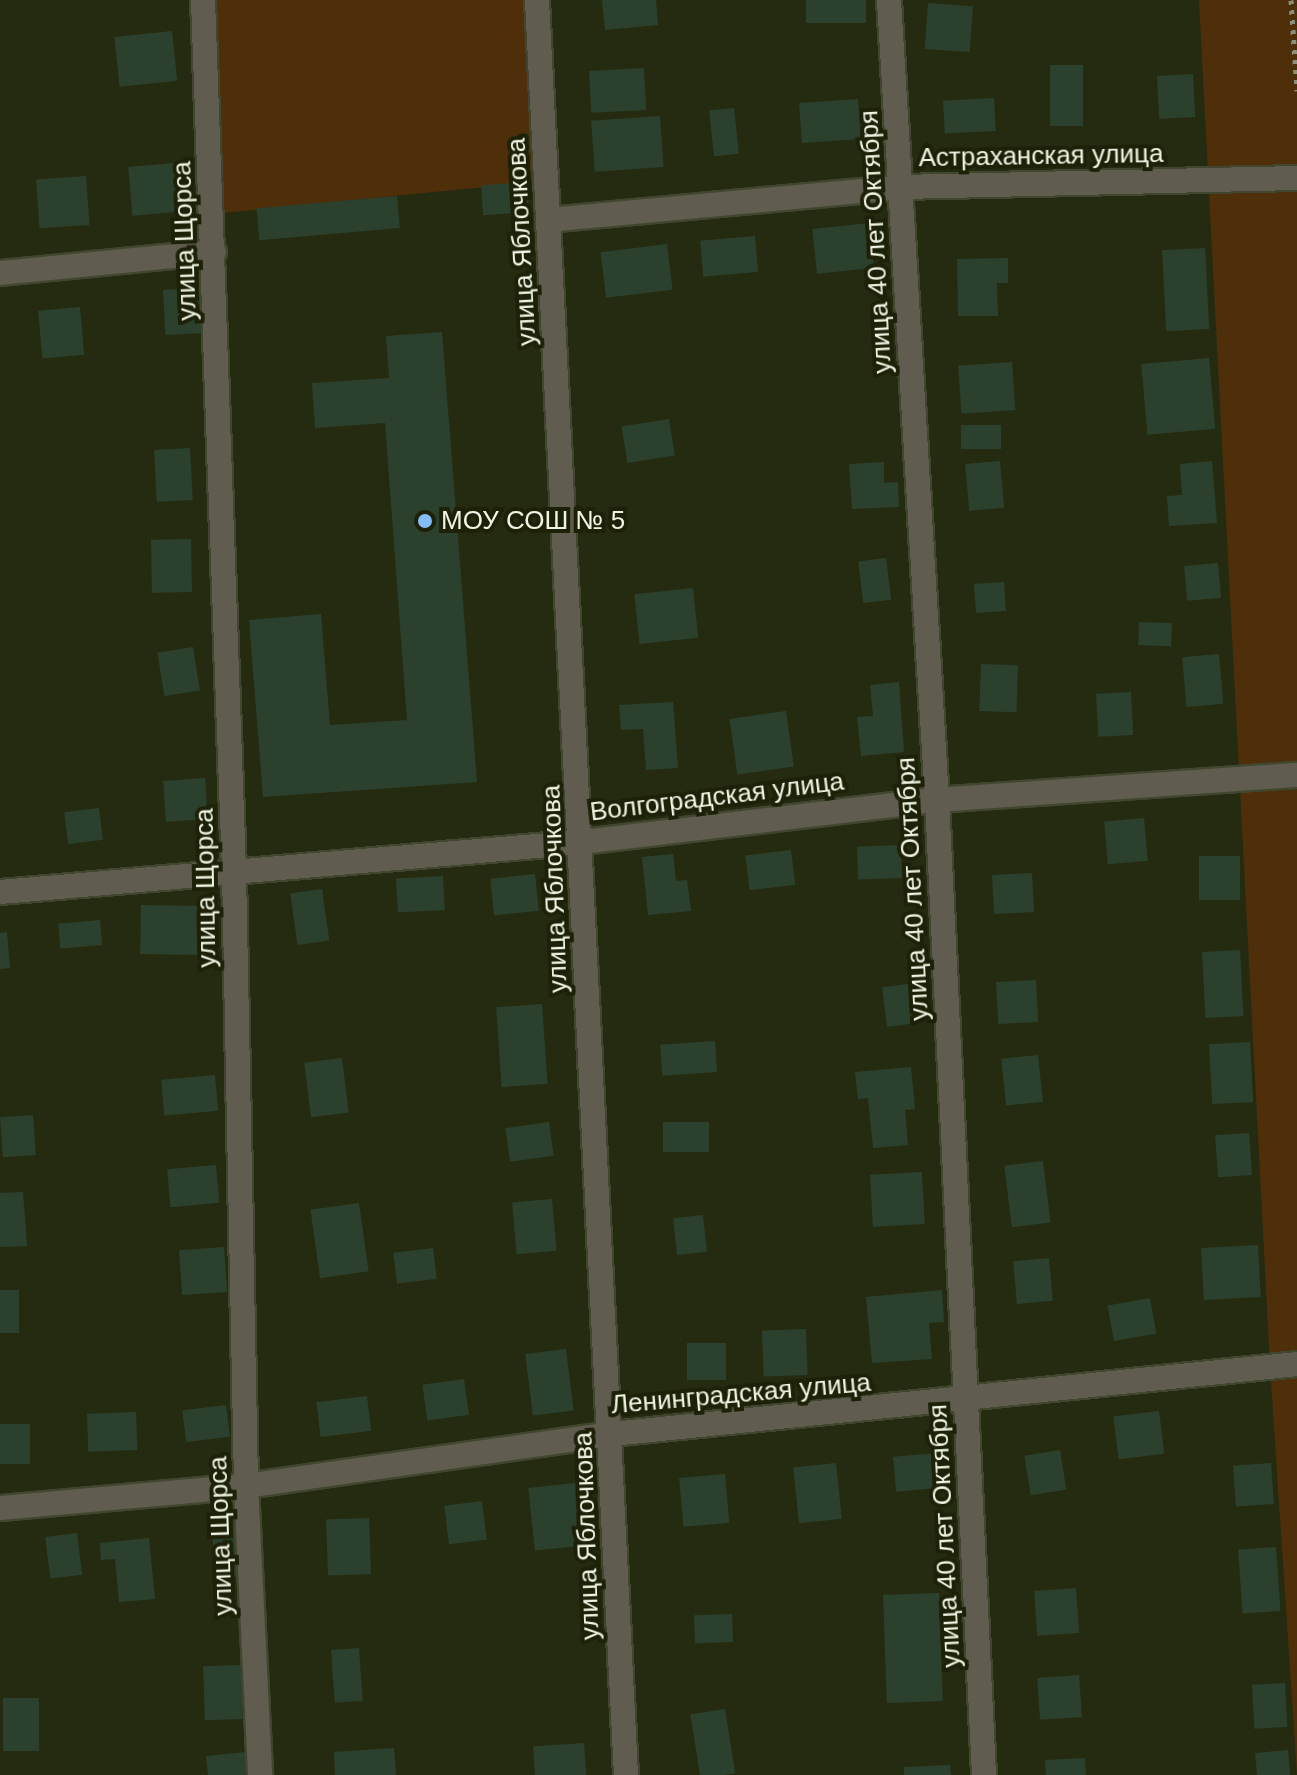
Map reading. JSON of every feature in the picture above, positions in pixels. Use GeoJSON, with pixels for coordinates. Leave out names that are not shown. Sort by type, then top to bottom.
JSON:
{"type":"FeatureCollection","features":[{"type":"Feature","properties":{"kind":"street","name":"улица Щорса"},"geometry":{"type":"LineString","coordinates":[[203,0],[234,870],[246,1486],[260,1775]]}},
{"type":"Feature","properties":{"kind":"street","name":"улица Яблочкова"},"geometry":{"type":"LineString","coordinates":[[537,0],[583,842],[593,1157],[612,1434],[626,1775]]}},
{"type":"Feature","properties":{"kind":"street","name":"улица 40 лет Октября"},"geometry":{"type":"LineString","coordinates":[[889,0],[937,800],[984,1775]]}},
{"type":"Feature","properties":{"kind":"street","name":"Астраханская улица"},"geometry":{"type":"LineString","coordinates":[[548,220],[901,187],[1297,178]]}},
{"type":"Feature","properties":{"kind":"street"},"geometry":{"type":"LineString","coordinates":[[0,273],[214,252]]}},
{"type":"Feature","properties":{"kind":"street","name":"Волгоградская улица"},"geometry":{"type":"LineString","coordinates":[[0,892],[583,842],[937,800],[1297,775]]}},
{"type":"Feature","properties":{"kind":"street","name":"Ленинградская улица"},"geometry":{"type":"LineString","coordinates":[[0,1508],[246,1486],[612,1434],[967,1401],[1297,1364]]}},
{"type":"Feature","properties":{"kind":"path"},"geometry":{"type":"LineString","coordinates":[[1291,0],[1297,91]]}},
{"type":"Feature","properties":{"kind":"shaded area"},"geometry":{"type":"Polygon","coordinates":[[[203,0],[537,0],[546,181],[212,214],[203,0]]]}},
{"type":"Feature","properties":{"kind":"shaded area"},"geometry":{"type":"Polygon","coordinates":[[[1199,0],[1297,0],[1297,1775],[1270,1366],[1199,0]]]}},
{"type":"Feature","properties":{"kind":"building"},"geometry":{"type":"Polygon","coordinates":[[[602,0],[656,0],[658,25],[605,30],[602,0]]]}},
{"type":"Feature","properties":{"kind":"building"},"geometry":{"type":"Polygon","coordinates":[[[806,0],[866,0],[866,23],[806,23],[806,0]]]}},
{"type":"Feature","properties":{"kind":"building"},"geometry":{"type":"Polygon","coordinates":[[[928,3],[973,6],[970,52],[925,49],[928,3]]]}},
{"type":"Feature","properties":{"kind":"building"},"geometry":{"type":"Polygon","coordinates":[[[172,31],[177,81],[120,87],[114,37],[172,31]]]}},
{"type":"Feature","properties":{"kind":"building"},"geometry":{"type":"Polygon","coordinates":[[[1050,65],[1083,65],[1083,126],[1050,126],[1050,65]]]}},
{"type":"Feature","properties":{"kind":"building"},"geometry":{"type":"Polygon","coordinates":[[[644,68],[646,110],[591,113],[589,71],[644,68]]]}},
{"type":"Feature","properties":{"kind":"building"},"geometry":{"type":"Polygon","coordinates":[[[1193,74],[1195,117],[1159,119],[1157,76],[1193,74]]]}},
{"type":"Feature","properties":{"kind":"building"},"geometry":{"type":"Polygon","coordinates":[[[994,98],[996,131],[945,134],[943,101],[994,98]]]}},
{"type":"Feature","properties":{"kind":"building"},"geometry":{"type":"Polygon","coordinates":[[[858,99],[861,139],[802,143],[799,103],[858,99]]]}},
{"type":"Feature","properties":{"kind":"building"},"geometry":{"type":"Polygon","coordinates":[[[734,108],[739,154],[714,156],[709,111],[734,108]]]}},
{"type":"Feature","properties":{"kind":"building"},"geometry":{"type":"Polygon","coordinates":[[[660,116],[664,167],[595,172],[591,121],[660,116]]]}},
{"type":"Feature","properties":{"kind":"building"},"geometry":{"type":"Polygon","coordinates":[[[185,162],[189,211],[132,216],[128,167],[185,162]]]}},
{"type":"Feature","properties":{"kind":"building"},"geometry":{"type":"Polygon","coordinates":[[[86,176],[89,225],[40,228],[36,179],[86,176]]]}},
{"type":"Feature","properties":{"kind":"building"},"geometry":{"type":"Polygon","coordinates":[[[527,182],[529,212],[483,215],[481,185],[527,182]]]}},
{"type":"Feature","properties":{"kind":"building"},"geometry":{"type":"Polygon","coordinates":[[[397,196],[400,228],[259,240],[257,208],[397,196]]]}},
{"type":"Feature","properties":{"kind":"building"},"geometry":{"type":"Polygon","coordinates":[[[869,223],[874,268],[817,274],[812,229],[869,223]]]}},
{"type":"Feature","properties":{"kind":"building"},"geometry":{"type":"Polygon","coordinates":[[[755,236],[758,272],[703,277],[700,241],[755,236]]]}},
{"type":"Feature","properties":{"kind":"building"},"geometry":{"type":"Polygon","coordinates":[[[667,244],[673,290],[606,298],[600,252],[667,244]]]}},
{"type":"Feature","properties":{"kind":"building"},"geometry":{"type":"Polygon","coordinates":[[[1205,248],[1209,329],[1166,331],[1162,250],[1205,248]]]}},
{"type":"Feature","properties":{"kind":"building"},"geometry":{"type":"Polygon","coordinates":[[[1008,258],[1008,283],[997,283],[998,316],[958,316],[957,259],[1008,258]]]}},
{"type":"Feature","properties":{"kind":"building"},"geometry":{"type":"Polygon","coordinates":[[[201,288],[203,333],[165,335],[163,290],[201,288]]]}},
{"type":"Feature","properties":{"kind":"building"},"geometry":{"type":"Polygon","coordinates":[[[80,307],[84,355],[42,358],[38,311],[80,307]]]}},
{"type":"Feature","properties":{"kind":"building","name":"МОУ СОШ № 5"},"geometry":{"type":"Polygon","coordinates":[[[442,332],[477,782],[263,797],[249,620],[321,614],[330,725],[407,720],[385,423],[315,428],[312,383],[389,378],[386,336],[442,332]]]}},
{"type":"Feature","properties":{"kind":"building"},"geometry":{"type":"Polygon","coordinates":[[[1209,358],[1215,429],[1147,435],[1141,364],[1209,358]]]}},
{"type":"Feature","properties":{"kind":"building"},"geometry":{"type":"Polygon","coordinates":[[[1012,362],[1015,410],[961,414],[958,366],[1012,362]]]}},
{"type":"Feature","properties":{"kind":"building"},"geometry":{"type":"Polygon","coordinates":[[[669,419],[675,456],[627,463],[622,427],[669,419]]]}},
{"type":"Feature","properties":{"kind":"building"},"geometry":{"type":"Polygon","coordinates":[[[961,425],[1001,425],[1001,449],[961,449],[961,425]]]}},
{"type":"Feature","properties":{"kind":"building"},"geometry":{"type":"Polygon","coordinates":[[[190,448],[193,500],[157,502],[154,450],[190,448]]]}},
{"type":"Feature","properties":{"kind":"building"},"geometry":{"type":"Polygon","coordinates":[[[1000,461],[1004,508],[969,511],[965,464],[1000,461]]]}},
{"type":"Feature","properties":{"kind":"building"},"geometry":{"type":"Polygon","coordinates":[[[1212,461],[1217,523],[1169,526],[1167,496],[1182,495],[1180,464],[1212,461]]]}},
{"type":"Feature","properties":{"kind":"building"},"geometry":{"type":"Polygon","coordinates":[[[884,462],[884,483],[898,482],[899,507],[852,509],[849,464],[884,462]]]}},
{"type":"Feature","properties":{"kind":"building"},"geometry":{"type":"Polygon","coordinates":[[[191,539],[192,592],[152,593],[151,540],[191,539]]]}},
{"type":"Feature","properties":{"kind":"building"},"geometry":{"type":"Polygon","coordinates":[[[886,558],[891,600],[863,603],[858,561],[886,558]]]}},
{"type":"Feature","properties":{"kind":"building"},"geometry":{"type":"Polygon","coordinates":[[[1218,563],[1221,598],[1187,601],[1184,566],[1218,563]]]}},
{"type":"Feature","properties":{"kind":"building"},"geometry":{"type":"Polygon","coordinates":[[[1004,582],[1006,611],[976,613],[974,584],[1004,582]]]}},
{"type":"Feature","properties":{"kind":"building"},"geometry":{"type":"Polygon","coordinates":[[[693,588],[698,638],[640,644],[634,594],[693,588]]]}},
{"type":"Feature","properties":{"kind":"building"},"geometry":{"type":"Polygon","coordinates":[[[1139,622],[1172,623],[1171,646],[1138,645],[1139,622]]]}},
{"type":"Feature","properties":{"kind":"building"},"geometry":{"type":"Polygon","coordinates":[[[193,647],[200,690],[164,696],[157,653],[193,647]]]}},
{"type":"Feature","properties":{"kind":"building"},"geometry":{"type":"Polygon","coordinates":[[[1219,654],[1223,704],[1186,707],[1182,657],[1219,654]]]}},
{"type":"Feature","properties":{"kind":"building"},"geometry":{"type":"Polygon","coordinates":[[[981,664],[1018,665],[1016,712],[979,711],[981,664]]]}},
{"type":"Feature","properties":{"kind":"building"},"geometry":{"type":"Polygon","coordinates":[[[899,682],[904,752],[861,756],[857,717],[873,716],[870,685],[899,682]]]}},
{"type":"Feature","properties":{"kind":"building"},"geometry":{"type":"Polygon","coordinates":[[[1131,692],[1133,735],[1098,737],[1096,694],[1131,692]]]}},
{"type":"Feature","properties":{"kind":"building"},"geometry":{"type":"Polygon","coordinates":[[[673,702],[678,768],[646,770],[643,729],[621,730],[619,705],[673,702]]]}},
{"type":"Feature","properties":{"kind":"building"},"geometry":{"type":"Polygon","coordinates":[[[786,711],[794,766],[737,774],[730,719],[786,711]]]}},
{"type":"Feature","properties":{"kind":"building"},"geometry":{"type":"Polygon","coordinates":[[[205,778],[208,819],[166,822],[163,781],[205,778]]]}},
{"type":"Feature","properties":{"kind":"building"},"geometry":{"type":"Polygon","coordinates":[[[99,808],[103,840],[68,844],[64,812],[99,808]]]}},
{"type":"Feature","properties":{"kind":"building"},"geometry":{"type":"Polygon","coordinates":[[[1144,818],[1148,861],[1108,864],[1104,821],[1144,818]]]}},
{"type":"Feature","properties":{"kind":"building"},"geometry":{"type":"Polygon","coordinates":[[[901,845],[902,878],[858,880],[857,847],[901,845]]]}},
{"type":"Feature","properties":{"kind":"building"},"geometry":{"type":"Polygon","coordinates":[[[791,850],[795,885],[750,890],[745,856],[791,850]]]}},
{"type":"Feature","properties":{"kind":"building"},"geometry":{"type":"Polygon","coordinates":[[[673,854],[676,881],[687,880],[691,911],[648,915],[642,857],[673,854]]]}},
{"type":"Feature","properties":{"kind":"building"},"geometry":{"type":"Polygon","coordinates":[[[1199,856],[1240,856],[1240,900],[1199,900],[1199,856]]]}},
{"type":"Feature","properties":{"kind":"building"},"geometry":{"type":"Polygon","coordinates":[[[1032,873],[1034,912],[994,914],[992,875],[1032,873]]]}},
{"type":"Feature","properties":{"kind":"building"},"geometry":{"type":"Polygon","coordinates":[[[535,874],[539,911],[494,916],[490,879],[535,874]]]}},
{"type":"Feature","properties":{"kind":"building"},"geometry":{"type":"Polygon","coordinates":[[[443,876],[445,910],[398,912],[396,878],[443,876]]]}},
{"type":"Feature","properties":{"kind":"building"},"geometry":{"type":"Polygon","coordinates":[[[322,889],[329,940],[298,945],[290,893],[322,889]]]}},
{"type":"Feature","properties":{"kind":"building"},"geometry":{"type":"Polygon","coordinates":[[[141,905],[199,906],[198,955],[140,954],[141,905]]]}},
{"type":"Feature","properties":{"kind":"building"},"geometry":{"type":"Polygon","coordinates":[[[100,920],[102,945],[60,949],[58,924],[100,920]]]}},
{"type":"Feature","properties":{"kind":"building"},"geometry":{"type":"Polygon","coordinates":[[[7,932],[10,968],[0,969],[0,933],[7,932]]]}},
{"type":"Feature","properties":{"kind":"building"},"geometry":{"type":"Polygon","coordinates":[[[1240,950],[1243,1016],[1206,1018],[1202,952],[1240,950]]]}},
{"type":"Feature","properties":{"kind":"building"},"geometry":{"type":"Polygon","coordinates":[[[1036,980],[1038,1022],[998,1024],[996,982],[1036,980]]]}},
{"type":"Feature","properties":{"kind":"building"},"geometry":{"type":"Polygon","coordinates":[[[908,984],[913,1024],[887,1027],[882,987],[908,984]]]}},
{"type":"Feature","properties":{"kind":"building"},"geometry":{"type":"Polygon","coordinates":[[[542,1004],[548,1084],[502,1087],[496,1007],[542,1004]]]}},
{"type":"Feature","properties":{"kind":"building"},"geometry":{"type":"Polygon","coordinates":[[[715,1041],[717,1072],[662,1076],[660,1045],[715,1041]]]}},
{"type":"Feature","properties":{"kind":"building"},"geometry":{"type":"Polygon","coordinates":[[[1250,1042],[1253,1102],[1212,1104],[1209,1044],[1250,1042]]]}},
{"type":"Feature","properties":{"kind":"building"},"geometry":{"type":"Polygon","coordinates":[[[1038,1055],[1043,1102],[1006,1106],[1001,1059],[1038,1055]]]}},
{"type":"Feature","properties":{"kind":"building"},"geometry":{"type":"Polygon","coordinates":[[[342,1058],[349,1113],[311,1117],[304,1063],[342,1058]]]}},
{"type":"Feature","properties":{"kind":"building"},"geometry":{"type":"Polygon","coordinates":[[[911,1067],[915,1109],[905,1110],[908,1145],[873,1148],[868,1098],[858,1099],[855,1072],[911,1067]]]}},
{"type":"Feature","properties":{"kind":"building"},"geometry":{"type":"Polygon","coordinates":[[[215,1075],[218,1111],[164,1116],[161,1080],[215,1075]]]}},
{"type":"Feature","properties":{"kind":"building"},"geometry":{"type":"Polygon","coordinates":[[[33,1115],[36,1155],[3,1157],[0,1117],[33,1115]]]}},
{"type":"Feature","properties":{"kind":"building"},"geometry":{"type":"Polygon","coordinates":[[[549,1122],[554,1156],[510,1162],[505,1128],[549,1122]]]}},
{"type":"Feature","properties":{"kind":"building"},"geometry":{"type":"Polygon","coordinates":[[[663,1122],[709,1122],[709,1152],[663,1152],[663,1122]]]}},
{"type":"Feature","properties":{"kind":"building"},"geometry":{"type":"Polygon","coordinates":[[[1249,1133],[1252,1175],[1218,1177],[1215,1135],[1249,1133]]]}},
{"type":"Feature","properties":{"kind":"building"},"geometry":{"type":"Polygon","coordinates":[[[1043,1161],[1051,1223],[1012,1227],[1004,1166],[1043,1161]]]}},
{"type":"Feature","properties":{"kind":"building"},"geometry":{"type":"Polygon","coordinates":[[[216,1165],[219,1203],[170,1207],[167,1169],[216,1165]]]}},
{"type":"Feature","properties":{"kind":"building"},"geometry":{"type":"Polygon","coordinates":[[[922,1172],[925,1224],[873,1227],[870,1175],[922,1172]]]}},
{"type":"Feature","properties":{"kind":"building"},"geometry":{"type":"Polygon","coordinates":[[[23,1192],[27,1246],[0,1247],[0,1193],[23,1192]]]}},
{"type":"Feature","properties":{"kind":"building"},"geometry":{"type":"Polygon","coordinates":[[[552,1199],[557,1251],[517,1254],[512,1202],[552,1199]]]}},
{"type":"Feature","properties":{"kind":"building"},"geometry":{"type":"Polygon","coordinates":[[[359,1203],[369,1271],[320,1278],[310,1210],[359,1203]]]}},
{"type":"Feature","properties":{"kind":"building"},"geometry":{"type":"Polygon","coordinates":[[[703,1215],[707,1252],[677,1255],[673,1218],[703,1215]]]}},
{"type":"Feature","properties":{"kind":"building"},"geometry":{"type":"Polygon","coordinates":[[[1258,1245],[1261,1297],[1204,1300],[1201,1248],[1258,1245]]]}},
{"type":"Feature","properties":{"kind":"building"},"geometry":{"type":"Polygon","coordinates":[[[224,1247],[227,1292],[182,1295],[179,1250],[224,1247]]]}},
{"type":"Feature","properties":{"kind":"building"},"geometry":{"type":"Polygon","coordinates":[[[433,1248],[437,1279],[397,1284],[393,1253],[433,1248]]]}},
{"type":"Feature","properties":{"kind":"building"},"geometry":{"type":"Polygon","coordinates":[[[1049,1258],[1053,1301],[1017,1304],[1013,1261],[1049,1258]]]}},
{"type":"Feature","properties":{"kind":"building"},"geometry":{"type":"Polygon","coordinates":[[[0,1290],[19,1290],[19,1333],[0,1333],[0,1290]]]}},
{"type":"Feature","properties":{"kind":"building"},"geometry":{"type":"Polygon","coordinates":[[[942,1290],[944,1322],[929,1323],[932,1359],[872,1363],[866,1297],[942,1290]]]}},
{"type":"Feature","properties":{"kind":"building"},"geometry":{"type":"Polygon","coordinates":[[[1150,1298],[1156,1333],[1114,1341],[1108,1305],[1150,1298]]]}},
{"type":"Feature","properties":{"kind":"building"},"geometry":{"type":"Polygon","coordinates":[[[806,1329],[808,1375],[764,1377],[762,1331],[806,1329]]]}},
{"type":"Feature","properties":{"kind":"building"},"geometry":{"type":"Polygon","coordinates":[[[687,1343],[726,1343],[726,1380],[687,1380],[687,1343]]]}},
{"type":"Feature","properties":{"kind":"building"},"geometry":{"type":"Polygon","coordinates":[[[566,1349],[574,1411],[533,1416],[525,1354],[566,1349]]]}},
{"type":"Feature","properties":{"kind":"building"},"geometry":{"type":"Polygon","coordinates":[[[464,1379],[469,1415],[427,1420],[422,1385],[464,1379]]]}},
{"type":"Feature","properties":{"kind":"building"},"geometry":{"type":"Polygon","coordinates":[[[367,1396],[371,1431],[321,1437],[316,1402],[367,1396]]]}},
{"type":"Feature","properties":{"kind":"building"},"geometry":{"type":"Polygon","coordinates":[[[226,1405],[230,1437],[186,1442],[182,1410],[226,1405]]]}},
{"type":"Feature","properties":{"kind":"building"},"geometry":{"type":"Polygon","coordinates":[[[1159,1411],[1164,1454],[1119,1459],[1113,1417],[1159,1411]]]}},
{"type":"Feature","properties":{"kind":"building"},"geometry":{"type":"Polygon","coordinates":[[[136,1412],[137,1450],[88,1452],[87,1414],[136,1412]]]}},
{"type":"Feature","properties":{"kind":"building"},"geometry":{"type":"Polygon","coordinates":[[[0,1424],[30,1424],[30,1464],[0,1464],[0,1424]]]}},
{"type":"Feature","properties":{"kind":"building"},"geometry":{"type":"Polygon","coordinates":[[[1060,1450],[1066,1490],[1031,1495],[1024,1456],[1060,1450]]]}},
{"type":"Feature","properties":{"kind":"building"},"geometry":{"type":"Polygon","coordinates":[[[937,1453],[940,1488],[896,1492],[893,1457],[937,1453]]]}},
{"type":"Feature","properties":{"kind":"building"},"geometry":{"type":"Polygon","coordinates":[[[836,1463],[842,1519],[799,1523],[793,1467],[836,1463]]]}},
{"type":"Feature","properties":{"kind":"building"},"geometry":{"type":"Polygon","coordinates":[[[1271,1463],[1274,1504],[1236,1507],[1233,1466],[1271,1463]]]}},
{"type":"Feature","properties":{"kind":"building"},"geometry":{"type":"Polygon","coordinates":[[[725,1474],[729,1523],[683,1527],[679,1478],[725,1474]]]}},
{"type":"Feature","properties":{"kind":"building"},"geometry":{"type":"Polygon","coordinates":[[[585,1482],[592,1545],[535,1551],[528,1488],[585,1482]]]}},
{"type":"Feature","properties":{"kind":"building"},"geometry":{"type":"Polygon","coordinates":[[[482,1501],[487,1540],[449,1544],[444,1506],[482,1501]]]}},
{"type":"Feature","properties":{"kind":"building"},"geometry":{"type":"Polygon","coordinates":[[[369,1518],[371,1574],[328,1575],[326,1520],[369,1518]]]}},
{"type":"Feature","properties":{"kind":"building"},"geometry":{"type":"Polygon","coordinates":[[[235,1525],[238,1577],[215,1578],[212,1526],[235,1525]]]}},
{"type":"Feature","properties":{"kind":"building"},"geometry":{"type":"Polygon","coordinates":[[[77,1533],[82,1575],[50,1579],[45,1537],[77,1533]]]}},
{"type":"Feature","properties":{"kind":"building"},"geometry":{"type":"Polygon","coordinates":[[[149,1538],[155,1599],[119,1602],[115,1559],[101,1560],[100,1543],[149,1538]]]}},
{"type":"Feature","properties":{"kind":"building"},"geometry":{"type":"Polygon","coordinates":[[[1276,1547],[1280,1611],[1243,1613],[1238,1550],[1276,1547]]]}},
{"type":"Feature","properties":{"kind":"building"},"geometry":{"type":"Polygon","coordinates":[[[1076,1588],[1079,1633],[1037,1636],[1034,1591],[1076,1588]]]}},
{"type":"Feature","properties":{"kind":"building"},"geometry":{"type":"Polygon","coordinates":[[[939,1593],[943,1701],[887,1703],[883,1595],[939,1593]]]}},
{"type":"Feature","properties":{"kind":"building"},"geometry":{"type":"Polygon","coordinates":[[[732,1614],[733,1642],[695,1643],[694,1615],[732,1614]]]}},
{"type":"Feature","properties":{"kind":"building"},"geometry":{"type":"Polygon","coordinates":[[[359,1648],[363,1701],[335,1703],[331,1650],[359,1648]]]}},
{"type":"Feature","properties":{"kind":"building"},"geometry":{"type":"Polygon","coordinates":[[[241,1665],[243,1719],[205,1720],[203,1666],[241,1665]]]}},
{"type":"Feature","properties":{"kind":"building"},"geometry":{"type":"Polygon","coordinates":[[[1079,1675],[1082,1717],[1040,1720],[1037,1678],[1079,1675]]]}},
{"type":"Feature","properties":{"kind":"building"},"geometry":{"type":"Polygon","coordinates":[[[1285,1683],[1287,1727],[1254,1729],[1252,1685],[1285,1683]]]}},
{"type":"Feature","properties":{"kind":"building"},"geometry":{"type":"Polygon","coordinates":[[[3,1698],[39,1698],[39,1751],[3,1751],[3,1698]]]}},
{"type":"Feature","properties":{"kind":"building"},"geometry":{"type":"Polygon","coordinates":[[[725,1709],[735,1773],[700,1775],[690,1714],[725,1709]]]}},
{"type":"Feature","properties":{"kind":"building"},"geometry":{"type":"Polygon","coordinates":[[[584,1743],[586,1775],[535,1775],[533,1747],[584,1743]]]}},
{"type":"Feature","properties":{"kind":"building"},"geometry":{"type":"Polygon","coordinates":[[[394,1748],[396,1775],[335,1775],[334,1752],[394,1748]]]}},
{"type":"Feature","properties":{"kind":"building"},"geometry":{"type":"Polygon","coordinates":[[[1288,1750],[1290,1775],[1257,1775],[1255,1753],[1288,1750]]]}},
{"type":"Feature","properties":{"kind":"building"},"geometry":{"type":"Polygon","coordinates":[[[246,1752],[247,1775],[208,1775],[206,1756],[246,1752]]]}},
{"type":"Feature","properties":{"kind":"building"},"geometry":{"type":"Polygon","coordinates":[[[1085,1758],[1086,1775],[1046,1775],[1045,1760],[1085,1758]]]}},
{"type":"Feature","properties":{"kind":"building"},"geometry":{"type":"Polygon","coordinates":[[[950,1765],[951,1775],[904,1775],[904,1767],[950,1765]]]}},
{"type":"Feature","properties":{"kind":"place","name":"МОУ СОШ № 5"},"geometry":{"type":"Point","coordinates":[425,521]}}]}
